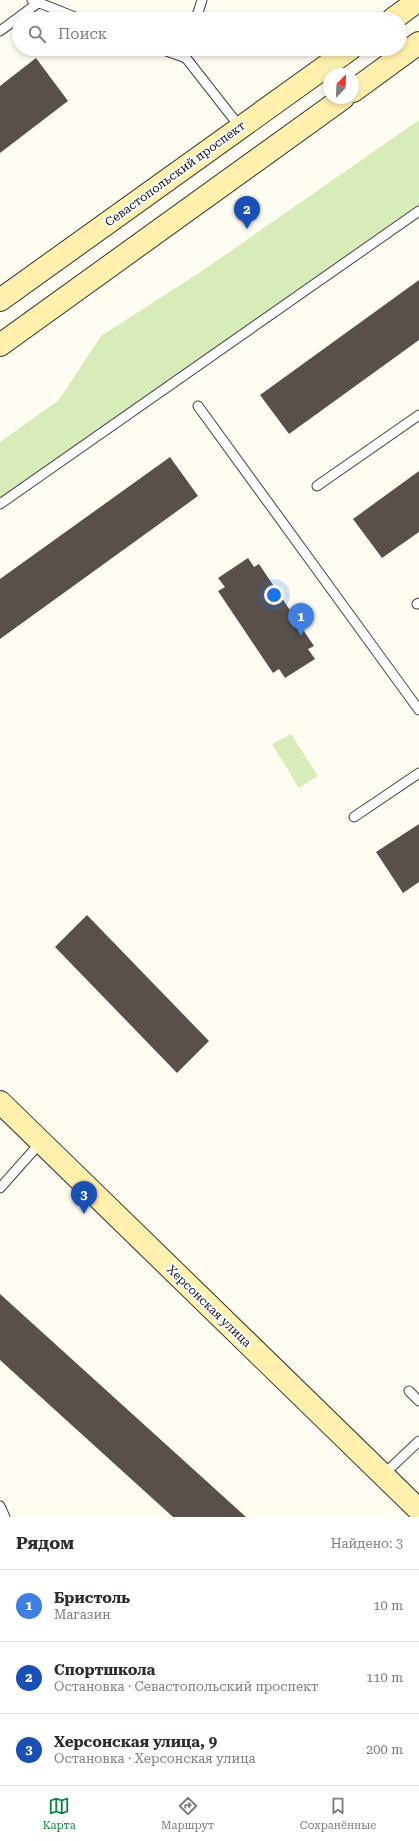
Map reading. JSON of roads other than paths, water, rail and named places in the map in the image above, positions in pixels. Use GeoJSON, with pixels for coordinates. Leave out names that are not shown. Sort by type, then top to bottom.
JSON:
{"type":"FeatureCollection","features":[{"type":"Feature","properties":{"kind":"main road"},"geometry":{"type":"LineString","coordinates":[[403,12],[419,0]]}},
{"type":"Feature","properties":{"kind":"main road"},"geometry":{"type":"LineString","coordinates":[[407,52],[419,43]]}},
{"type":"Feature","properties":{"kind":"main road","name":"Севастопольский проспект"},"geometry":{"type":"LineString","coordinates":[[0,300],[340,56]]}},
{"type":"Feature","properties":{"kind":"main road"},"geometry":{"type":"LineString","coordinates":[[359,87],[401,56]]}},
{"type":"Feature","properties":{"kind":"main road"},"geometry":{"type":"LineString","coordinates":[[0,346],[335,104]]}},
{"type":"Feature","properties":{"kind":"main road","name":"Херсонская улица"},"geometry":{"type":"LineString","coordinates":[[0,1102],[419,1510]]}},
{"type":"Feature","properties":{"kind":"lane"},"geometry":{"type":"LineString","coordinates":[[198,12],[202,0]]}},
{"type":"Feature","properties":{"kind":"lane"},"geometry":{"type":"LineString","coordinates":[[22,12],[35,1],[62,12]]}},
{"type":"Feature","properties":{"kind":"lane"},"geometry":{"type":"LineString","coordinates":[[0,31],[12,21]]}},
{"type":"Feature","properties":{"kind":"lane"},"geometry":{"type":"LineString","coordinates":[[180,56],[186,58],[240,127]]}},
{"type":"Feature","properties":{"kind":"lane"},"geometry":{"type":"LineString","coordinates":[[0,504],[419,211]]}},
{"type":"Feature","properties":{"kind":"lane"},"geometry":{"type":"LineString","coordinates":[[198,406],[419,710]]}},
{"type":"Feature","properties":{"kind":"lane"},"geometry":{"type":"LineString","coordinates":[[317,486],[419,415]]}},
{"type":"Feature","properties":{"kind":"lane"},"geometry":{"type":"LineString","coordinates":[[354,817],[419,773]]}},
{"type":"Feature","properties":{"kind":"lane"},"geometry":{"type":"LineString","coordinates":[[0,1188],[41,1142]]}},
{"type":"Feature","properties":{"kind":"lane"},"geometry":{"type":"LineString","coordinates":[[409,1392],[419,1401]]}},
{"type":"Feature","properties":{"kind":"lane"},"geometry":{"type":"LineString","coordinates":[[383,1475],[419,1441]]}},
{"type":"Feature","properties":{"kind":"lane"},"geometry":{"type":"LineString","coordinates":[[0,1506],[5,1517]]}},
{"type":"Feature","properties":{"kind":"place","name":"Спортшкола"},"geometry":{"type":"Point","coordinates":[247,229]}},
{"type":"Feature","properties":{"kind":"place","name":"Бристоль"},"geometry":{"type":"Point","coordinates":[301,636]}},
{"type":"Feature","properties":{"kind":"place","name":"Херсонская улица, 9"},"geometry":{"type":"Point","coordinates":[84,1214]}}]}
